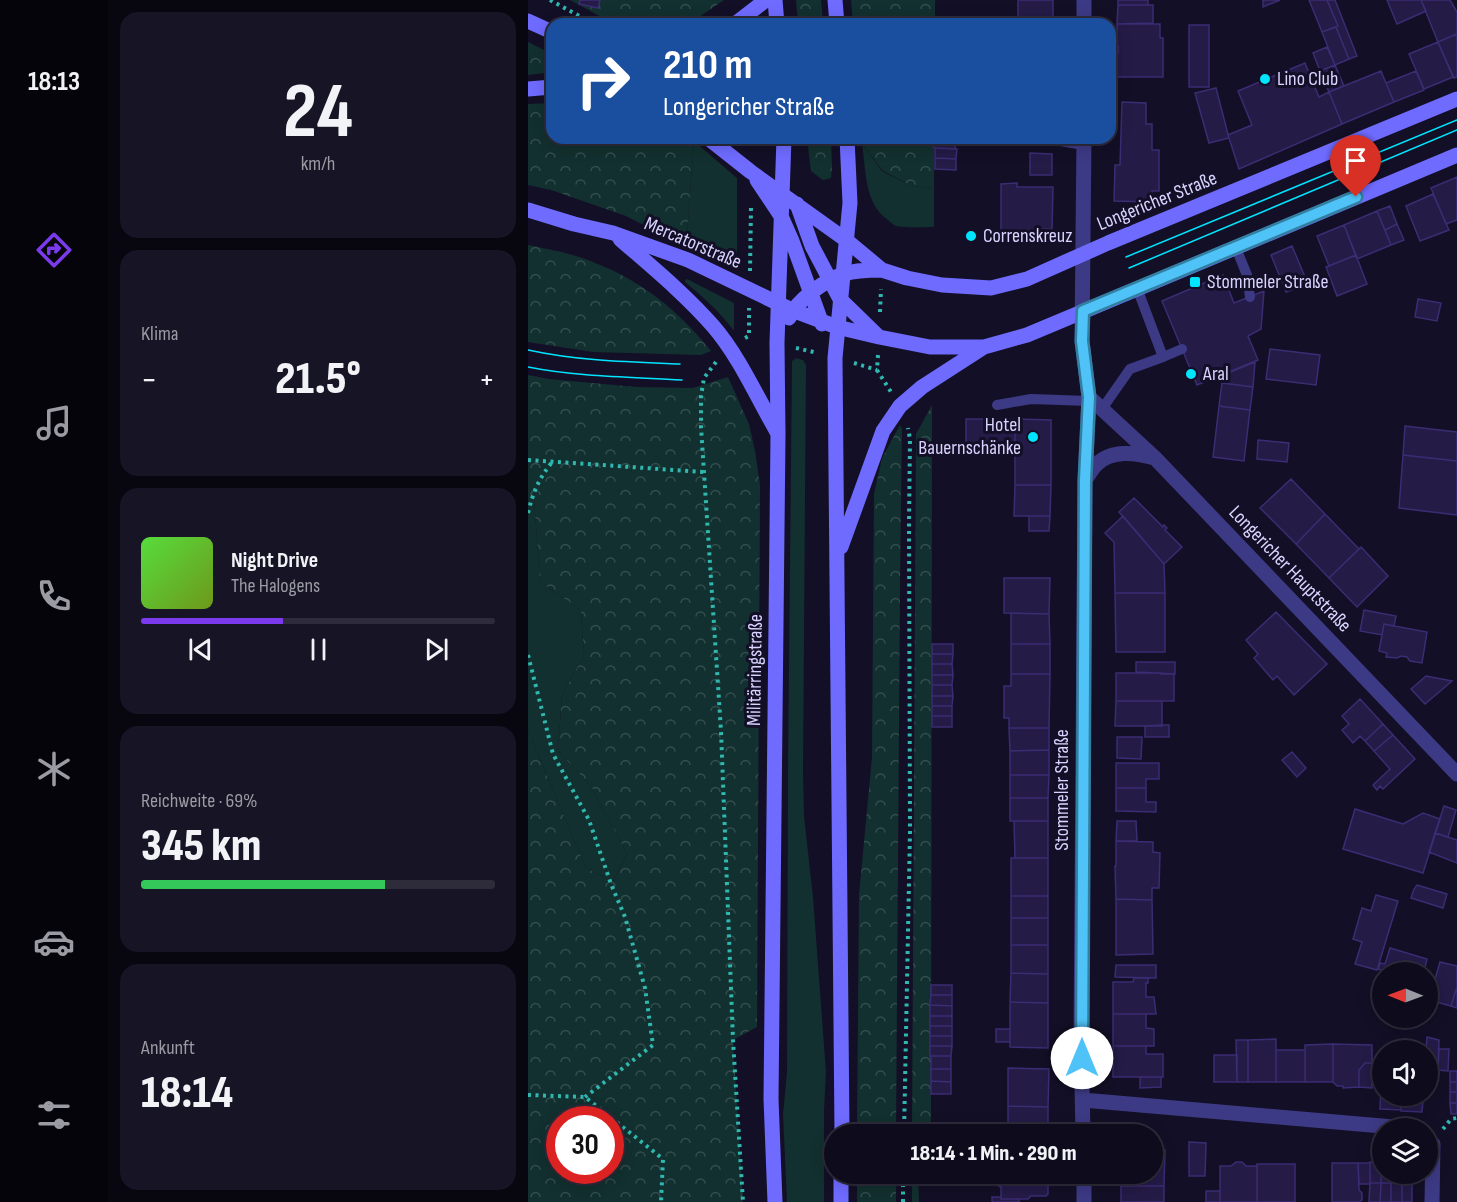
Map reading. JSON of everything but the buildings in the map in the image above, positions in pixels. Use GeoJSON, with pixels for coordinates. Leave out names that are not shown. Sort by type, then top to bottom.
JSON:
{"type":"FeatureCollection","features":[{"type":"Feature","properties":{"kind":"main road"},"geometry":{"type":"LineString","coordinates":[[743,18],[766,0]]}},
{"type":"Feature","properties":{"kind":"main road"},"geometry":{"type":"LineString","coordinates":[[836,0],[837,18]]}},
{"type":"Feature","properties":{"kind":"main road"},"geometry":{"type":"LineString","coordinates":[[528,21],[546,29]]}},
{"type":"Feature","properties":{"kind":"main road"},"geometry":{"type":"LineString","coordinates":[[528,89],[546,88]]}},
{"type":"Feature","properties":{"kind":"main road","name":"Longericher Straße"},"geometry":{"type":"LineString","coordinates":[[782,194],[846,240],[882,270],[942,285],[991,288],[1027,279],[1457,99]]}},
{"type":"Feature","properties":{"kind":"main road"},"geometry":{"type":"LineString","coordinates":[[716,144],[782,194]]}},
{"type":"Feature","properties":{"kind":"main road","name":"Militärringstraße"},"geometry":{"type":"LineString","coordinates":[[776,1202],[771,1099],[777,343],[784,144]]}},
{"type":"Feature","properties":{"kind":"main road"},"geometry":{"type":"LineString","coordinates":[[842,1124],[835,358],[840,299],[837,277],[846,240],[850,203],[847,144]]}},
{"type":"Feature","properties":{"kind":"main road"},"geometry":{"type":"LineString","coordinates":[[837,327],[930,347],[984,347],[1027,335],[1457,155]]}},
{"type":"Feature","properties":{"kind":"main road"},"geometry":{"type":"LineString","coordinates":[[784,160],[790,186],[812,246],[837,277]]}},
{"type":"Feature","properties":{"kind":"main road"},"geometry":{"type":"LineString","coordinates":[[751,172],[781,216],[835,358]]}},
{"type":"Feature","properties":{"kind":"main road","name":"Mercatorstraße"},"geometry":{"type":"LineString","coordinates":[[528,210],[613,233],[688,260],[778,304],[837,327]]}},
{"type":"Feature","properties":{"kind":"main road"},"geometry":{"type":"LineString","coordinates":[[613,233],[674,286],[713,326],[731,350],[778,434]]}},
{"type":"Feature","properties":{"kind":"main road"},"geometry":{"type":"LineString","coordinates":[[777,343],[792,310],[817,288],[837,277],[859,270],[882,270]]}},
{"type":"Feature","properties":{"kind":"main road"},"geometry":{"type":"LineString","coordinates":[[840,299],[879,337]]}},
{"type":"Feature","properties":{"kind":"main road"},"geometry":{"type":"LineString","coordinates":[[837,558],[883,431],[900,406],[922,387],[984,347]]}},
{"type":"Feature","properties":{"kind":"main road"},"geometry":{"type":"LineString","coordinates":[[841,1202],[842,1184]]}},
{"type":"Feature","properties":{"kind":"street"},"geometry":{"type":"LineString","coordinates":[[1084,0],[1084,18]]}},
{"type":"Feature","properties":{"kind":"street","name":"Stommeler Straße"},"geometry":{"type":"LineString","coordinates":[[1083,1124],[1085,480],[1093,402],[1082,341],[1084,144]]}},
{"type":"Feature","properties":{"kind":"street","name":"Longericher Hauptstraße"},"geometry":{"type":"LineString","coordinates":[[1093,402],[1155,458],[1457,774]]}},
{"type":"Feature","properties":{"kind":"street"},"geometry":{"type":"LineString","coordinates":[[1085,480],[1097,464],[1110,455],[1137,453],[1155,458]]}},
{"type":"Feature","properties":{"kind":"street"},"geometry":{"type":"LineString","coordinates":[[1083,1100],[1372,1125]]}},
{"type":"Feature","properties":{"kind":"street"},"geometry":{"type":"LineString","coordinates":[[1084,1184],[1084,1202]]}},
{"type":"Feature","properties":{"kind":"street"},"geometry":{"type":"LineString","coordinates":[[1432,1184],[1432,1202]]}},
{"type":"Feature","properties":{"kind":"lane"},"geometry":{"type":"LineString","coordinates":[[1236,248],[1247,275],[1250,297]]}},
{"type":"Feature","properties":{"kind":"lane"},"geometry":{"type":"LineString","coordinates":[[1137,288],[1163,357]]}},
{"type":"Feature","properties":{"kind":"lane"},"geometry":{"type":"LineString","coordinates":[[997,405],[1031,399],[1093,402],[1131,369],[1182,349]]}},
{"type":"Feature","properties":{"kind":"path"},"geometry":{"type":"LineString","coordinates":[[550,0],[583,18]]}},
{"type":"Feature","properties":{"kind":"path"},"geometry":{"type":"LineString","coordinates":[[748,336],[877,370]]}},
{"type":"Feature","properties":{"kind":"path"},"geometry":{"type":"LineString","coordinates":[[717,361],[704,378],[700,396],[721,731],[733,1028],[743,1202]]}},
{"type":"Feature","properties":{"kind":"path"},"geometry":{"type":"LineString","coordinates":[[904,1124],[910,831],[910,440],[907,425]]}},
{"type":"Feature","properties":{"kind":"path"},"geometry":{"type":"LineString","coordinates":[[528,460],[704,472]]}},
{"type":"Feature","properties":{"kind":"path"},"geometry":{"type":"LineString","coordinates":[[528,513],[542,475],[554,461]]}},
{"type":"Feature","properties":{"kind":"path"},"geometry":{"type":"LineString","coordinates":[[528,655],[553,754],[589,820],[611,884],[626,917],[645,988],[653,1045],[585,1097]]}},
{"type":"Feature","properties":{"kind":"path"},"geometry":{"type":"LineString","coordinates":[[528,1095],[585,1097],[663,1159],[661,1202]]}},
{"type":"Feature","properties":{"kind":"path"},"geometry":{"type":"LineString","coordinates":[[903,1184],[903,1202]]}},
{"type":"Feature","properties":{"kind":"green space"},"geometry":{"type":"Polygon","coordinates":[[[570,0],[724,0],[698,18],[603,18],[570,0]]]}},
{"type":"Feature","properties":{"kind":"green space"},"geometry":{"type":"Polygon","coordinates":[[[796,0],[821,0],[822,18],[798,18],[796,0]]]}},
{"type":"Feature","properties":{"kind":"green space"},"geometry":{"type":"Polygon","coordinates":[[[851,0],[935,0],[935,18],[852,18],[851,0]]]}},
{"type":"Feature","properties":{"kind":"green space"},"geometry":{"type":"Polygon","coordinates":[[[528,42],[546,51],[546,73],[528,75],[528,42]]]}},
{"type":"Feature","properties":{"kind":"green space"},"geometry":{"type":"Polygon","coordinates":[[[546,103],[546,144],[694,144],[686,247],[626,216],[551,190],[528,185],[528,104],[546,103]]]}},
{"type":"Feature","properties":{"kind":"green space"},"geometry":{"type":"Polygon","coordinates":[[[694,144],[697,144],[737,178],[737,268],[686,247],[694,144]]]}},
{"type":"Feature","properties":{"kind":"green space"},"geometry":{"type":"Polygon","coordinates":[[[808,144],[831,144],[831,178],[823,180],[811,171],[808,144]]]}},
{"type":"Feature","properties":{"kind":"green space"},"geometry":{"type":"Polygon","coordinates":[[[862,144],[882,171],[911,186],[934,188],[934,227],[909,227],[893,224],[874,205],[866,175],[862,144]]]}},
{"type":"Feature","properties":{"kind":"green space"},"geometry":{"type":"Polygon","coordinates":[[[863,144],[934,144],[934,188],[911,186],[882,170],[863,144]]]}},
{"type":"Feature","properties":{"kind":"green space"},"geometry":{"type":"Polygon","coordinates":[[[528,245],[590,261],[630,280],[648,291],[681,318],[711,351],[701,355],[593,352],[528,342],[528,245]]]}},
{"type":"Feature","properties":{"kind":"green space"},"geometry":{"type":"Polygon","coordinates":[[[687,279],[734,303],[734,331],[711,305],[685,282],[687,279]]]}},
{"type":"Feature","properties":{"kind":"green space"},"geometry":{"type":"Polygon","coordinates":[[[796,358],[803,360],[806,365],[803,771],[804,816],[813,897],[826,1072],[824,1202],[787,1202],[783,1114],[787,1072],[792,361],[796,358]]]}},
{"type":"Feature","properties":{"kind":"green space"},"geometry":{"type":"Polygon","coordinates":[[[528,375],[636,387],[693,388],[728,377],[749,424],[760,485],[757,1027],[733,1040],[743,1202],[528,1202],[528,731],[586,868],[613,882],[627,854],[591,786],[558,751],[562,695],[584,655],[581,610],[540,582],[534,499],[528,497],[528,375]]]}},
{"type":"Feature","properties":{"kind":"green space"},"geometry":{"type":"Polygon","coordinates":[[[932,405],[931,1124],[912,1124],[916,434],[932,405]]]}},
{"type":"Feature","properties":{"kind":"green space"},"geometry":{"type":"Polygon","coordinates":[[[900,425],[902,429],[896,1124],[857,1124],[859,895],[872,757],[874,494],[882,458],[900,425]]]}},
{"type":"Feature","properties":{"kind":"green space"},"geometry":{"type":"Polygon","coordinates":[[[528,497],[534,499],[540,582],[581,610],[584,655],[562,695],[558,751],[591,786],[627,854],[613,882],[586,868],[528,731],[528,497]]]}},
{"type":"Feature","properties":{"kind":"green space"},"geometry":{"type":"Polygon","coordinates":[[[857,1184],[896,1184],[896,1202],[857,1202],[857,1184]]]}},
{"type":"Feature","properties":{"kind":"green space"},"geometry":{"type":"Polygon","coordinates":[[[912,1184],[918,1184],[919,1202],[912,1202],[912,1184]]]}},
{"type":"Feature","properties":{"kind":"tram line"},"geometry":{"type":"LineString","coordinates":[[1126,257],[1457,120]]}},
{"type":"Feature","properties":{"kind":"tram line"},"geometry":{"type":"LineString","coordinates":[[1129,268],[1457,130]]}},
{"type":"Feature","properties":{"kind":"tram line"},"geometry":{"type":"LineString","coordinates":[[528,350],[585,359],[680,364]]}},
{"type":"Feature","properties":{"kind":"tram line"},"geometry":{"type":"LineString","coordinates":[[528,367],[585,375],[682,380]]}},
{"type":"Feature","properties":{"kind":"place","name":"Lino Club"},"geometry":{"type":"Point","coordinates":[1265,79]}},
{"type":"Feature","properties":{"kind":"place","name":"Correnskreuz"},"geometry":{"type":"Point","coordinates":[971,236]}},
{"type":"Feature","properties":{"kind":"place","name":"Stommeler Straße"},"geometry":{"type":"Point","coordinates":[1195,282]}},
{"type":"Feature","properties":{"kind":"place","name":"Aral"},"geometry":{"type":"Point","coordinates":[1191,374]}},
{"type":"Feature","properties":{"kind":"place","name":"Hotel Bauernschänke"},"geometry":{"type":"Point","coordinates":[1033,437]}},
{"type":"Feature","properties":{"kind":"route"},"geometry":{"type":"LineString","coordinates":[[1082,1058],[1085,480],[1089,397],[1082,341],[1083,311],[1356,197]]}}]}
